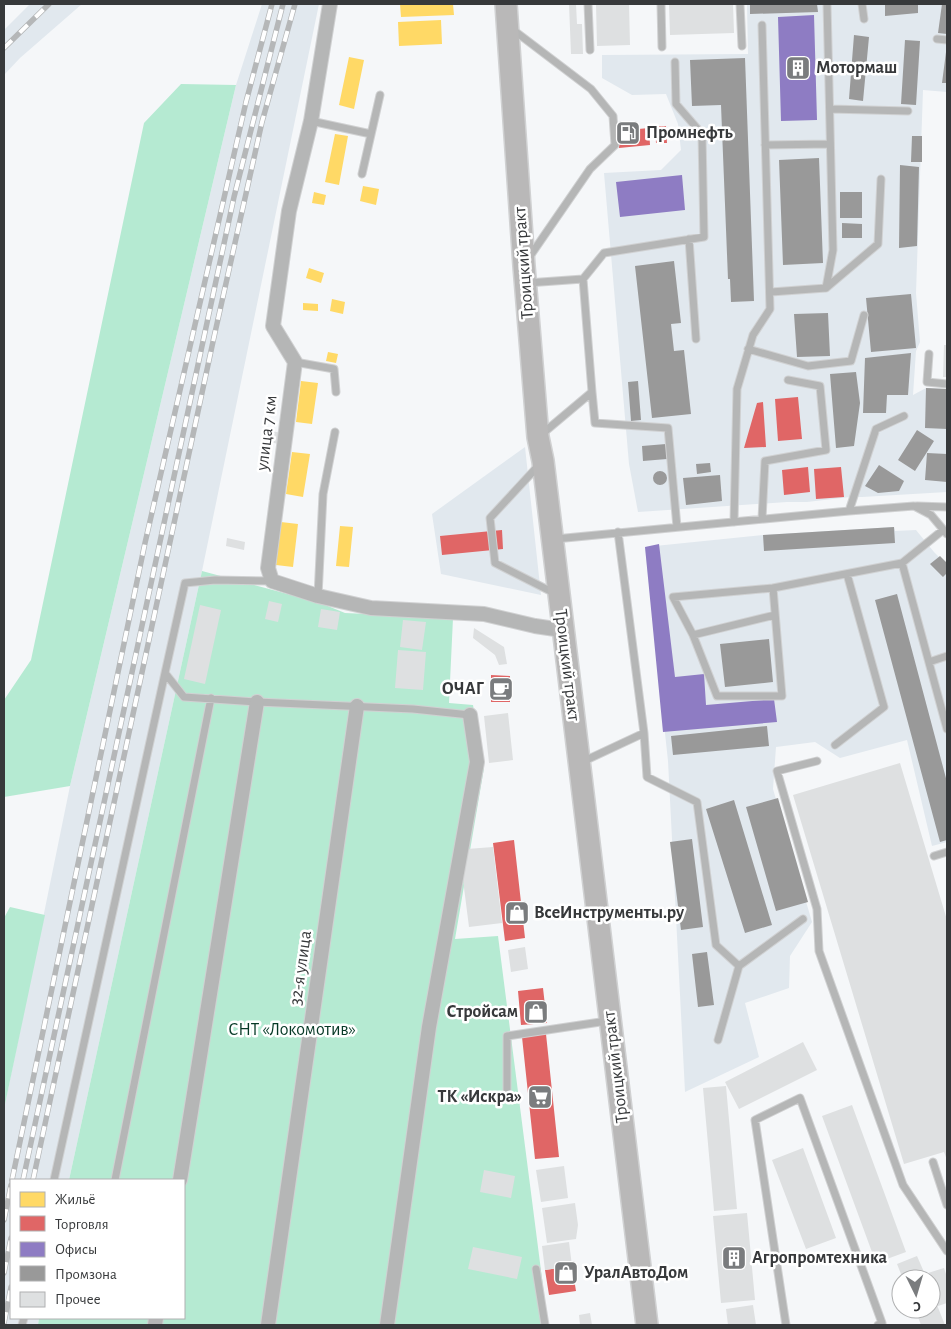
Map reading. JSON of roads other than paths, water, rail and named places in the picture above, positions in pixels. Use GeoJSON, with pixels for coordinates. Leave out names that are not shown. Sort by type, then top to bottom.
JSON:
{"type":"FeatureCollection","features":[{"type":"Feature","properties":{"kind":"main road","name":"Троицкий тракт"},"geometry":{"type":"LineString","coordinates":[[506,4],[524,274],[538,437],[543,461],[647,1325]]}},
{"type":"Feature","properties":{"kind":"street"},"geometry":{"type":"LineString","coordinates":[[295,362],[273,326],[288,211],[311,120],[330,4]]}},
{"type":"Feature","properties":{"kind":"street","name":"улица 7 км"},"geometry":{"type":"LineString","coordinates":[[272,581],[268,568],[295,362]]}},
{"type":"Feature","properties":{"kind":"street"},"geometry":{"type":"LineString","coordinates":[[272,581],[318,596],[371,608],[484,614],[535,626],[562,630]]}},
{"type":"Feature","properties":{"kind":"street"},"geometry":{"type":"LineString","coordinates":[[180,1179],[257,702]]}},
{"type":"Feature","properties":{"kind":"street","name":"32-я улица"},"geometry":{"type":"LineString","coordinates":[[268,1325],[358,706]]}},
{"type":"Feature","properties":{"kind":"street"},"geometry":{"type":"LineString","coordinates":[[388,1325],[429,1027],[477,762],[470,715]]}},
{"type":"Feature","properties":{"kind":"lane"},"geometry":{"type":"LineString","coordinates":[[588,4],[590,50]]}},
{"type":"Feature","properties":{"kind":"lane"},"geometry":{"type":"LineString","coordinates":[[661,4],[662,47]]}},
{"type":"Feature","properties":{"kind":"lane"},"geometry":{"type":"LineString","coordinates":[[740,4],[742,46]]}},
{"type":"Feature","properties":{"kind":"lane"},"geometry":{"type":"LineString","coordinates":[[826,288],[833,250],[827,4]]}},
{"type":"Feature","properties":{"kind":"lane"},"geometry":{"type":"LineString","coordinates":[[862,4],[864,19]]}},
{"type":"Feature","properties":{"kind":"lane"},"geometry":{"type":"LineString","coordinates":[[734,522],[737,388],[753,335],[770,309],[762,25]]}},
{"type":"Feature","properties":{"kind":"lane"},"geometry":{"type":"LineString","coordinates":[[507,26],[591,89],[613,116],[615,145],[590,170],[524,274],[583,279]]}},
{"type":"Feature","properties":{"kind":"lane"},"geometry":{"type":"LineString","coordinates":[[938,39],[947,40]]}},
{"type":"Feature","properties":{"kind":"lane"},"geometry":{"type":"LineString","coordinates":[[675,62],[676,104],[702,134],[704,237],[604,253],[583,279],[594,423],[668,428],[677,527]]}},
{"type":"Feature","properties":{"kind":"lane"},"geometry":{"type":"LineString","coordinates":[[362,174],[380,95]]}},
{"type":"Feature","properties":{"kind":"lane"},"geometry":{"type":"LineString","coordinates":[[830,109],[908,111]]}},
{"type":"Feature","properties":{"kind":"lane"},"geometry":{"type":"LineString","coordinates":[[311,120],[371,134]]}},
{"type":"Feature","properties":{"kind":"lane"},"geometry":{"type":"LineString","coordinates":[[765,145],[830,144]]}},
{"type":"Feature","properties":{"kind":"lane"},"geometry":{"type":"LineString","coordinates":[[770,292],[826,288],[878,244],[882,179]]}},
{"type":"Feature","properties":{"kind":"lane"},"geometry":{"type":"LineString","coordinates":[[689,239],[696,339]]}},
{"type":"Feature","properties":{"kind":"lane"},"geometry":{"type":"LineString","coordinates":[[748,349],[808,366],[851,361],[864,315]]}},
{"type":"Feature","properties":{"kind":"lane"},"geometry":{"type":"LineString","coordinates":[[929,354],[927,382],[947,384]]}},
{"type":"Feature","properties":{"kind":"lane"},"geometry":{"type":"LineString","coordinates":[[295,362],[334,369],[336,392]]}},
{"type":"Feature","properties":{"kind":"lane"},"geometry":{"type":"LineString","coordinates":[[762,519],[765,461],[826,450],[820,386],[788,380]]}},
{"type":"Feature","properties":{"kind":"lane"},"geometry":{"type":"LineString","coordinates":[[538,437],[592,392]]}},
{"type":"Feature","properties":{"kind":"lane"},"geometry":{"type":"LineString","coordinates":[[849,511],[876,429],[904,416]]}},
{"type":"Feature","properties":{"kind":"lane"},"geometry":{"type":"LineString","coordinates":[[318,596],[323,494],[335,432]]}},
{"type":"Feature","properties":{"kind":"lane"},"geometry":{"type":"LineString","coordinates":[[543,461],[490,518],[495,563],[558,595]]}},
{"type":"Feature","properties":{"kind":"lane"},"geometry":{"type":"LineString","coordinates":[[773,588],[782,696],[717,696],[693,635],[673,597],[773,588],[902,563],[945,532],[931,515],[914,506]]}},
{"type":"Feature","properties":{"kind":"lane"},"geometry":{"type":"LineString","coordinates":[[552,539],[849,511],[914,506],[947,507]]}},
{"type":"Feature","properties":{"kind":"lane"},"geometry":{"type":"LineString","coordinates":[[618,532],[644,734],[647,777],[698,802],[716,945],[739,966]]}},
{"type":"Feature","properties":{"kind":"lane"},"geometry":{"type":"LineString","coordinates":[[902,563],[947,730]]}},
{"type":"Feature","properties":{"kind":"lane"},"geometry":{"type":"LineString","coordinates":[[835,745],[884,706],[847,574]]}},
{"type":"Feature","properties":{"kind":"lane"},"geometry":{"type":"LineString","coordinates":[[54,1179],[185,583],[215,580],[272,581]]}},
{"type":"Feature","properties":{"kind":"lane"},"geometry":{"type":"LineString","coordinates":[[693,635],[775,615]]}},
{"type":"Feature","properties":{"kind":"lane"},"geometry":{"type":"LineString","coordinates":[[929,662],[947,656]]}},
{"type":"Feature","properties":{"kind":"lane"},"geometry":{"type":"LineString","coordinates":[[164,673],[184,697],[413,709],[470,715]]}},
{"type":"Feature","properties":{"kind":"lane"},"geometry":{"type":"LineString","coordinates":[[115,1179],[212,698]]}},
{"type":"Feature","properties":{"kind":"lane"},"geometry":{"type":"LineString","coordinates":[[580,763],[644,734]]}},
{"type":"Feature","properties":{"kind":"lane"},"geometry":{"type":"LineString","coordinates":[[817,761],[777,771],[817,910],[819,951],[903,1185],[947,1250]]}},
{"type":"Feature","properties":{"kind":"lane"},"geometry":{"type":"LineString","coordinates":[[934,856],[947,852]]}},
{"type":"Feature","properties":{"kind":"lane"},"geometry":{"type":"LineString","coordinates":[[718,1040],[739,966],[803,919]]}},
{"type":"Feature","properties":{"kind":"lane"},"geometry":{"type":"LineString","coordinates":[[507,1092],[506,1036],[610,1021]]}},
{"type":"Feature","properties":{"kind":"lane"},"geometry":{"type":"LineString","coordinates":[[786,1325],[756,1120],[800,1098],[882,1323],[878,1325]]}},
{"type":"Feature","properties":{"kind":"lane"},"geometry":{"type":"LineString","coordinates":[[934,1162],[947,1205]]}},
{"type":"Feature","properties":{"kind":"lane"},"geometry":{"type":"LineString","coordinates":[[536,1269],[545,1325]]}},
{"type":"Feature","properties":{"kind":"railway"},"geometry":{"type":"LineString","coordinates":[[4,48],[49,4]]}},
{"type":"Feature","properties":{"kind":"railway"},"geometry":{"type":"LineString","coordinates":[[12,1179],[145,543],[246,102],[272,4]]}},
{"type":"Feature","properties":{"kind":"railway"},"geometry":{"type":"LineString","coordinates":[[23,1179],[234,197],[283,4]]}},
{"type":"Feature","properties":{"kind":"railway"},"geometry":{"type":"LineString","coordinates":[[33,1179],[214,337],[262,122],[295,4]]}},
{"type":"Feature","properties":{"kind":"railway"},"geometry":{"type":"LineString","coordinates":[[4,1220],[10,1190]]}},
{"type":"Feature","properties":{"kind":"railway"},"geometry":{"type":"LineString","coordinates":[[4,1273],[10,1243]]}},
{"type":"Feature","properties":{"kind":"railway"},"geometry":{"type":"LineString","coordinates":[[4,1323],[10,1292]]}},
{"type":"Feature","properties":{"kind":"place","name":"Мотормаш"},"geometry":{"type":"Point","coordinates":[798,68]}},
{"type":"Feature","properties":{"kind":"place","name":"Промнефть"},"geometry":{"type":"Point","coordinates":[628,133]}},
{"type":"Feature","properties":{"kind":"place","name":"ОЧАГ"},"geometry":{"type":"Point","coordinates":[501,689]}},
{"type":"Feature","properties":{"kind":"place","name":"ВсеИнструменты.ру"},"geometry":{"type":"Point","coordinates":[517,913]}},
{"type":"Feature","properties":{"kind":"place","name":"Стройсам"},"geometry":{"type":"Point","coordinates":[536,1012]}},
{"type":"Feature","properties":{"kind":"place","name":"ТК «Искра»"},"geometry":{"type":"Point","coordinates":[540,1097]}},
{"type":"Feature","properties":{"kind":"place","name":"Агропромтехника"},"geometry":{"type":"Point","coordinates":[734,1258]}},
{"type":"Feature","properties":{"kind":"place","name":"УралАвтоДом"},"geometry":{"type":"Point","coordinates":[566,1273]}},
{"type":"Feature","properties":{"kind":"park label","name":"СНТ «Локомотив»"},"geometry":{"type":"Point","coordinates":[292,1030]}}]}
